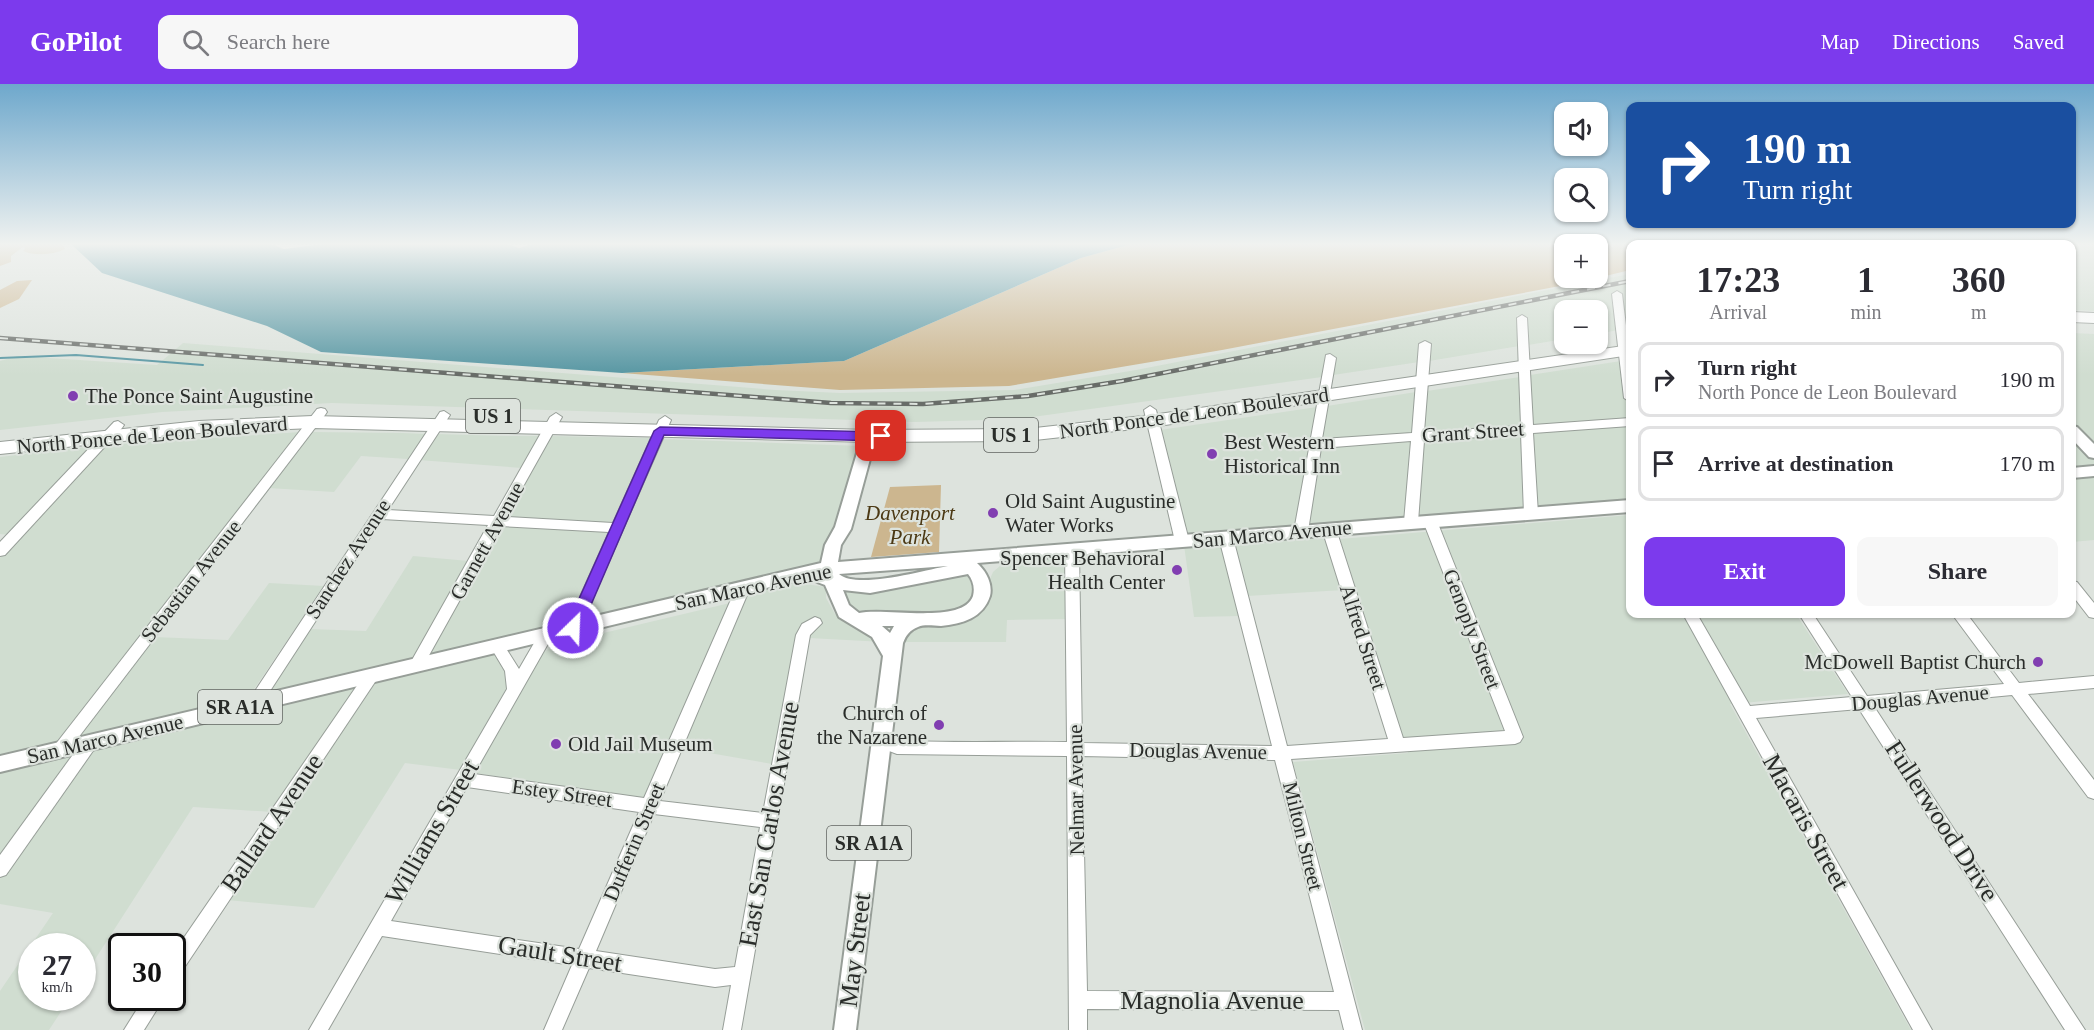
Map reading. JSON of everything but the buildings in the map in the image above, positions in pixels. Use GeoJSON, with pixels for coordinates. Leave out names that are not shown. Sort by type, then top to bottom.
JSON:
{"type":"FeatureCollection","features":[{"type":"Feature","properties":{"kind":"highway"},"geometry":{"type":"LineString","coordinates":[[2076,317],[2094,318]]}},
{"type":"Feature","properties":{"kind":"highway"},"geometry":{"type":"LineString","coordinates":[[2076,325],[2094,326]]}},
{"type":"Feature","properties":{"kind":"highway","name":"North Ponce de Leon Boulevard"},"geometry":{"type":"LineString","coordinates":[[0,437],[199,427],[317,417],[871,431],[966,437],[1026,435],[1626,345]]}},
{"type":"Feature","properties":{"kind":"highway","name":"North Ponce de Leon Boulevard"},"geometry":{"type":"LineString","coordinates":[[0,448],[113,431]]}},
{"type":"Feature","properties":{"kind":"main road"},"geometry":{"type":"LineString","coordinates":[[870,567],[847,559],[843,529],[871,431]]}},
{"type":"Feature","properties":{"kind":"main road"},"geometry":{"type":"LineString","coordinates":[[2076,435],[2094,453]]}},
{"type":"Feature","properties":{"kind":"main road"},"geometry":{"type":"LineString","coordinates":[[2076,473],[2093,472]]}},
{"type":"Feature","properties":{"kind":"main road","name":"San Marco Avenue"},"geometry":{"type":"LineString","coordinates":[[870,567],[1626,506]]}},
{"type":"Feature","properties":{"kind":"main road"},"geometry":{"type":"LineString","coordinates":[[843,529],[837,536],[834,580],[846,613],[883,634],[892,656]]}},
{"type":"Feature","properties":{"kind":"main road"},"geometry":{"type":"LineString","coordinates":[[982,583],[1002,558]]}},
{"type":"Feature","properties":{"kind":"main road","name":"San Marco Avenue"},"geometry":{"type":"LineString","coordinates":[[0,764],[791,577],[815,576],[851,586],[878,586],[972,568],[1002,558]]}},
{"type":"Feature","properties":{"kind":"main road"},"geometry":{"type":"LineString","coordinates":[[856,619],[951,618],[970,611],[981,596],[982,583],[978,572],[952,560]]}},
{"type":"Feature","properties":{"kind":"main road"},"geometry":{"type":"LineString","coordinates":[[834,580],[870,567]]}},
{"type":"Feature","properties":{"kind":"main road","name":"May Street"},"geometry":{"type":"LineString","coordinates":[[845,1030],[889,744],[892,656],[898,631],[917,620]]}},
{"type":"Feature","properties":{"kind":"street"},"geometry":{"type":"LineString","coordinates":[[1617,294],[1626,336]]}},
{"type":"Feature","properties":{"kind":"street"},"geometry":{"type":"LineString","coordinates":[[1522,318],[1531,514]]}},
{"type":"Feature","properties":{"kind":"street"},"geometry":{"type":"LineString","coordinates":[[1411,522],[1425,344]]}},
{"type":"Feature","properties":{"kind":"street"},"geometry":{"type":"LineString","coordinates":[[1301,531],[1330,358]]}},
{"type":"Feature","properties":{"kind":"street"},"geometry":{"type":"LineString","coordinates":[[1151,416],[1182,541]]}},
{"type":"Feature","properties":{"kind":"street","name":"Sebastian Avenue"},"geometry":{"type":"LineString","coordinates":[[60,750],[317,417]]}},
{"type":"Feature","properties":{"kind":"street","name":"Sanchez Avenue"},"geometry":{"type":"LineString","coordinates":[[254,704],[440,420]]}},
{"type":"Feature","properties":{"kind":"street","name":"Grant Street"},"geometry":{"type":"LineString","coordinates":[[1315,444],[1626,422]]}},
{"type":"Feature","properties":{"kind":"street","name":"Garnett Avenue"},"geometry":{"type":"LineString","coordinates":[[417,664],[553,423]]}},
{"type":"Feature","properties":{"kind":"street"},"geometry":{"type":"LineString","coordinates":[[573,628],[662,425]]}},
{"type":"Feature","properties":{"kind":"street"},"geometry":{"type":"LineString","coordinates":[[0,551],[113,431]]}},
{"type":"Feature","properties":{"kind":"street"},"geometry":{"type":"LineString","coordinates":[[377,514],[617,528]]}},
{"type":"Feature","properties":{"kind":"street","name":"Genoply Street"},"geometry":{"type":"LineString","coordinates":[[1430,521],[1515,737]]}},
{"type":"Feature","properties":{"kind":"street","name":"Alfred Street"},"geometry":{"type":"LineString","coordinates":[[1329,529],[1398,745]]}},
{"type":"Feature","properties":{"kind":"street","name":"Milton Street"},"geometry":{"type":"LineString","coordinates":[[1226,537],[1353,1030]]}},
{"type":"Feature","properties":{"kind":"street","name":"Nelmar Avenue"},"geometry":{"type":"LineString","coordinates":[[1072,550],[1078,1030]]}},
{"type":"Feature","properties":{"kind":"street","name":"Dufferin Street"},"geometry":{"type":"LineString","coordinates":[[553,1030],[743,588]]}},
{"type":"Feature","properties":{"kind":"street"},"geometry":{"type":"LineString","coordinates":[[2076,591],[2094,613]]}},
{"type":"Feature","properties":{"kind":"street","name":"Macaris Street"},"geometry":{"type":"LineString","coordinates":[[1692,618],[1923,1030]]}},
{"type":"Feature","properties":{"kind":"street","name":"Fullerwood Drive"},"geometry":{"type":"LineString","coordinates":[[1809,618],[2076,1030]]}},
{"type":"Feature","properties":{"kind":"street"},"geometry":{"type":"LineString","coordinates":[[1962,618],[2094,792]]}},
{"type":"Feature","properties":{"kind":"street","name":"East San Carlos Avenue"},"geometry":{"type":"LineString","coordinates":[[732,1030],[803,635],[807,628],[815,623]]}},
{"type":"Feature","properties":{"kind":"street","name":"Williams Street"},"geometry":{"type":"LineString","coordinates":[[318,1030],[512,690],[546,635]]}},
{"type":"Feature","properties":{"kind":"street"},"geometry":{"type":"LineString","coordinates":[[497,646],[512,670],[512,690]]}},
{"type":"Feature","properties":{"kind":"street","name":"Ballard Avenue"},"geometry":{"type":"LineString","coordinates":[[186,950],[372,675]]}},
{"type":"Feature","properties":{"kind":"street","name":"Douglas Avenue"},"geometry":{"type":"LineString","coordinates":[[1745,713],[2094,682]]}},
{"type":"Feature","properties":{"kind":"street","name":"Douglas Avenue"},"geometry":{"type":"LineString","coordinates":[[889,744],[1281,753],[1515,737]]}},
{"type":"Feature","properties":{"kind":"street"},"geometry":{"type":"LineString","coordinates":[[0,869],[90,743]]}},
{"type":"Feature","properties":{"kind":"street","name":"Estey Street"},"geometry":{"type":"LineString","coordinates":[[462,779],[696,813],[768,821]]}},
{"type":"Feature","properties":{"kind":"street","name":"Gault Street"},"geometry":{"type":"LineString","coordinates":[[378,927],[715,978],[742,975]]}},
{"type":"Feature","properties":{"kind":"street","name":"Magnolia Avenue"},"geometry":{"type":"LineString","coordinates":[[1078,1000],[1346,1001]]}},
{"type":"Feature","properties":{"kind":"street"},"geometry":{"type":"LineString","coordinates":[[133,1030],[146,1011]]}},
{"type":"Feature","properties":{"kind":"shaded area"},"geometry":{"type":"Polygon","coordinates":[[[1626,287],[1626,323],[1621,293],[1612,292],[1618,330],[1608,332],[1608,300],[1554,300],[1554,341],[1528,345],[1527,316],[1517,315],[1519,346],[1429,361],[1430,342],[1421,341],[1419,362],[1333,375],[1335,356],[1326,355],[1322,377],[1018,419],[916,422],[332,403],[162,412],[0,430],[0,361],[17,356],[157,365],[183,343],[776,390],[840,393],[1014,390],[1136,370],[1558,288],[1626,287]]]}},
{"type":"Feature","properties":{"kind":"shaded area"},"geometry":{"type":"Polygon","coordinates":[[[2076,287],[2094,287],[2094,311],[2076,310],[2076,287]]]}},
{"type":"Feature","properties":{"kind":"shaded area"},"geometry":{"type":"Polygon","coordinates":[[[2076,333],[2094,334],[2094,448],[2076,430],[2076,333]]]}},
{"type":"Feature","properties":{"kind":"shaded area"},"geometry":{"type":"Polygon","coordinates":[[[1621,361],[1626,419],[1531,425],[1530,375],[1621,361]]]}},
{"type":"Feature","properties":{"kind":"shaded area"},"geometry":{"type":"Polygon","coordinates":[[[1520,377],[1521,426],[1423,433],[1427,391],[1520,377]]]}},
{"type":"Feature","properties":{"kind":"shaded area"},"geometry":{"type":"Polygon","coordinates":[[[1416,392],[1412,433],[1321,440],[1327,406],[1416,392]]]}},
{"type":"Feature","properties":{"kind":"shaded area"},"geometry":{"type":"Polygon","coordinates":[[[1317,407],[1309,441],[1296,528],[1187,537],[1160,430],[1317,407]]]}},
{"type":"Feature","properties":{"kind":"shaded area"},"geometry":{"type":"Polygon","coordinates":[[[1626,425],[1626,502],[1536,510],[1532,432],[1626,425]]]}},
{"type":"Feature","properties":{"kind":"shaded area"},"geometry":{"type":"Polygon","coordinates":[[[301,432],[56,747],[0,760],[0,558],[105,445],[301,432]]]}},
{"type":"Feature","properties":{"kind":"shaded area"},"geometry":{"type":"Polygon","coordinates":[[[311,432],[426,434],[408,459],[361,456],[334,492],[268,488],[311,432]]]}},
{"type":"Feature","properties":{"kind":"shaded area"},"geometry":{"type":"Polygon","coordinates":[[[1521,432],[1525,511],[1417,518],[1422,439],[1521,432]]]}},
{"type":"Feature","properties":{"kind":"shaded area"},"geometry":{"type":"Polygon","coordinates":[[[436,434],[540,436],[522,468],[419,460],[436,434]]]}},
{"type":"Feature","properties":{"kind":"shaded area"},"geometry":{"type":"Polygon","coordinates":[[[550,436],[651,438],[613,524],[504,519],[550,436]]]}},
{"type":"Feature","properties":{"kind":"shaded area"},"geometry":{"type":"Polygon","coordinates":[[[662,439],[862,446],[823,565],[582,622],[662,439]]]}},
{"type":"Feature","properties":{"kind":"shaded area"},"geometry":{"type":"Polygon","coordinates":[[[1411,440],[1406,519],[1308,527],[1320,446],[1411,440]]]}},
{"type":"Feature","properties":{"kind":"shaded area"},"geometry":{"type":"Polygon","coordinates":[[[2076,440],[2094,458],[2094,468],[2076,469],[2076,440]]]}},
{"type":"Feature","properties":{"kind":"shaded area"},"geometry":{"type":"Polygon","coordinates":[[[93,446],[10,535],[0,534],[0,457],[93,446]]]}},
{"type":"Feature","properties":{"kind":"shaded area"},"geometry":{"type":"Polygon","coordinates":[[[2090,475],[2094,478],[2094,540],[2076,542],[2076,476],[2090,475]]]}},
{"type":"Feature","properties":{"kind":"shaded area"},"geometry":{"type":"Polygon","coordinates":[[[1626,515],[1626,618],[1799,618],[1848,694],[1730,704],[1911,1030],[1365,1030],[1293,762],[1408,753],[1340,539],[1626,515]]]}},
{"type":"Feature","properties":{"kind":"shaded area"},"geometry":{"type":"Polygon","coordinates":[[[500,526],[610,531],[569,625],[427,658],[500,526]]]}},
{"type":"Feature","properties":{"kind":"shaded area"},"geometry":{"type":"Polygon","coordinates":[[[1325,533],[1343,590],[1247,596],[1232,541],[1325,533]]]}},
{"type":"Feature","properties":{"kind":"shaded area"},"geometry":{"type":"Polygon","coordinates":[[[1221,542],[1240,616],[1194,617],[1184,545],[1221,542]]]}},
{"type":"Feature","properties":{"kind":"shaded area"},"geometry":{"type":"Polygon","coordinates":[[[1067,554],[1069,619],[1007,620],[1006,642],[899,642],[903,635],[916,626],[953,622],[988,584],[993,572],[1008,559],[1067,554]]]}},
{"type":"Feature","properties":{"kind":"shaded area"},"geometry":{"type":"Polygon","coordinates":[[[413,556],[469,561],[413,659],[261,698],[309,629],[366,631],[413,556]]]}},
{"type":"Feature","properties":{"kind":"shaded area"},"geometry":{"type":"Polygon","coordinates":[[[971,572],[974,575],[975,595],[966,608],[934,616],[849,613],[842,589],[871,592],[888,590],[971,572]]]}},
{"type":"Feature","properties":{"kind":"shaded area"},"geometry":{"type":"Polygon","coordinates":[[[792,582],[826,587],[826,598],[835,614],[884,642],[809,638],[812,630],[823,623],[816,617],[797,635],[772,764],[681,748],[748,591],[792,582]]]}},
{"type":"Feature","properties":{"kind":"shaded area"},"geometry":{"type":"Polygon","coordinates":[[[269,583],[324,586],[246,701],[72,743],[154,637],[228,640],[269,583]]]}},
{"type":"Feature","properties":{"kind":"shaded area"},"geometry":{"type":"Polygon","coordinates":[[[730,603],[648,794],[643,798],[475,773],[542,654],[553,645],[730,603]]]}},
{"type":"Feature","properties":{"kind":"shaded area"},"geometry":{"type":"Polygon","coordinates":[[[493,651],[506,672],[506,689],[461,770],[405,763],[314,908],[227,900],[376,679],[493,651]]]}},
{"type":"Feature","properties":{"kind":"shaded area"},"geometry":{"type":"Polygon","coordinates":[[[361,682],[273,812],[193,807],[112,933],[108,933],[108,939],[96,958],[96,933],[39,933],[53,913],[0,904],[0,879],[94,746],[361,682]]]}},
{"type":"Feature","properties":{"kind":"shaded area"},"geometry":{"type":"Polygon","coordinates":[[[79,750],[0,859],[0,769],[79,750]]]}},
{"type":"Feature","properties":{"kind":"shaded area"},"geometry":{"type":"Polygon","coordinates":[[[18,965],[18,1011],[61,1011],[49,1030],[0,1030],[0,991],[18,965]]]}},
{"type":"Feature","properties":{"kind":"green space"},"geometry":{"type":"Polygon","coordinates":[[[5,287],[27,287],[19,299],[0,308],[0,290],[5,287]]]}},
{"type":"Feature","properties":{"kind":"green space"},"geometry":{"type":"Polygon","coordinates":[[[1014,287],[1554,287],[1222,350],[1009,386],[840,390],[622,373],[844,361],[1014,287]]]}},
{"type":"Feature","properties":{"kind":"green space","name":"Davenport Park"},"geometry":{"type":"Polygon","coordinates":[[[941,485],[939,552],[871,557],[890,487],[941,485]]]}},
{"type":"Feature","properties":{"kind":"water"},"geometry":{"type":"Polygon","coordinates":[[[146,287],[1014,287],[844,361],[622,373],[321,352],[267,326],[146,287]]]}},
{"type":"Feature","properties":{"kind":"waterway"},"geometry":{"type":"LineString","coordinates":[[0,358],[76,355],[203,365]]}},
{"type":"Feature","properties":{"kind":"railway"},"geometry":{"type":"LineString","coordinates":[[0,338],[831,403],[923,404],[1028,396],[1122,381],[1599,287]]}},
{"type":"Feature","properties":{"kind":"place","name":"The Ponce Saint Augustine"},"geometry":{"type":"Point","coordinates":[73,396]}},
{"type":"Feature","properties":{"kind":"place","name":"Best Western Historical Inn"},"geometry":{"type":"Point","coordinates":[1212,454]}},
{"type":"Feature","properties":{"kind":"place","name":"Old Saint Augustine Water Works"},"geometry":{"type":"Point","coordinates":[993,513]}},
{"type":"Feature","properties":{"kind":"place","name":"Spencer Behavioral Health Center"},"geometry":{"type":"Point","coordinates":[1177,570]}},
{"type":"Feature","properties":{"kind":"place","name":"McDowell Baptist Church"},"geometry":{"type":"Point","coordinates":[2038,662]}},
{"type":"Feature","properties":{"kind":"place","name":"Church of the Nazarene"},"geometry":{"type":"Point","coordinates":[939,725]}},
{"type":"Feature","properties":{"kind":"place","name":"Old Jail Museum"},"geometry":{"type":"Point","coordinates":[556,744]}},
{"type":"Feature","properties":{"kind":"route"},"geometry":{"type":"LineString","coordinates":[[573,628],[660,431],[881,436]]}}]}
